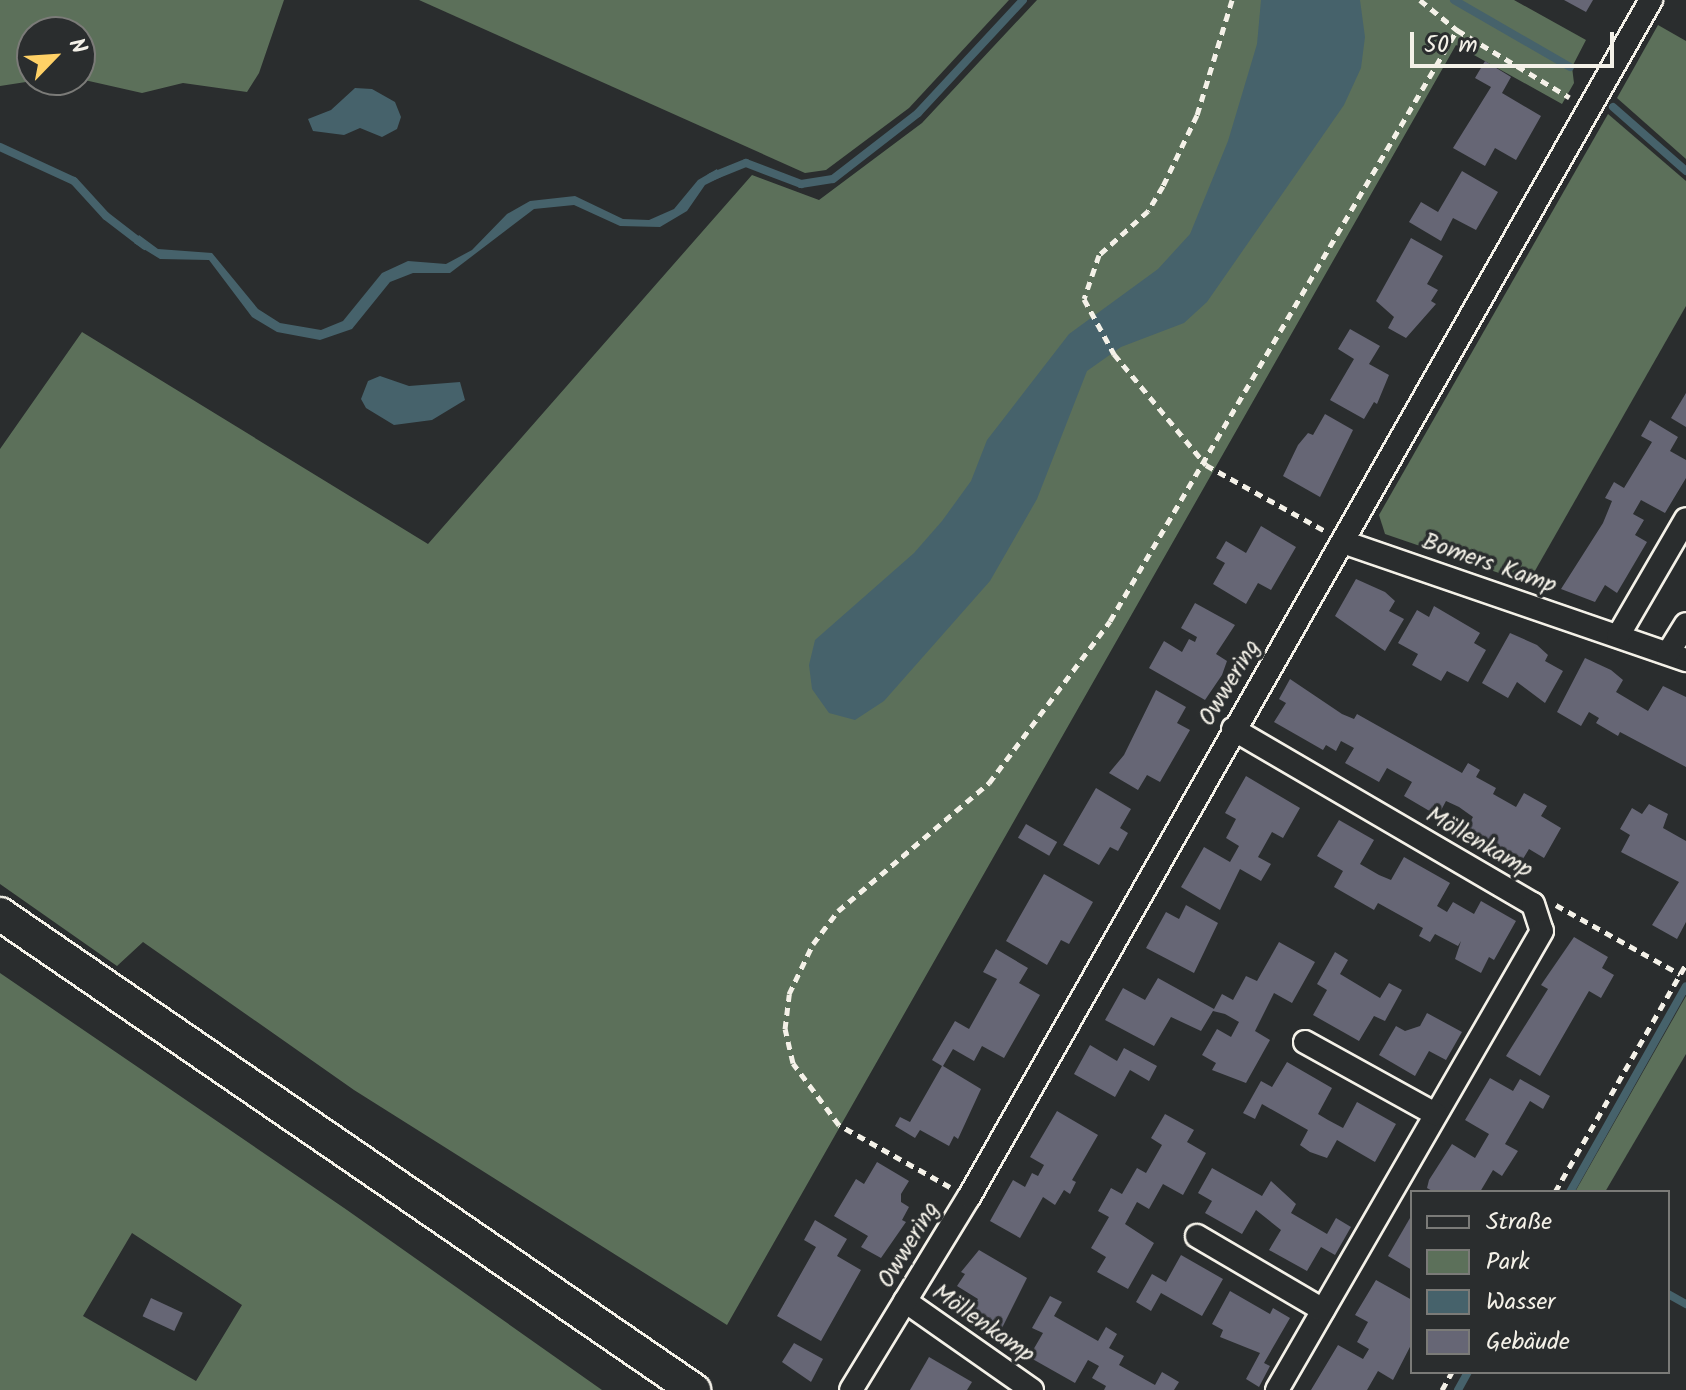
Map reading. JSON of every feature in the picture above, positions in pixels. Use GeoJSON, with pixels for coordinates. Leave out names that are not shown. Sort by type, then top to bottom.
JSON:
{"type":"FeatureCollection","features":[{"type":"Feature","properties":{"kind":"street","name":"Owwering"},"geometry":{"type":"LineString","coordinates":[[851,1390],[969,1197],[1651,0]]}},
{"type":"Feature","properties":{"kind":"street"},"geometry":{"type":"LineString","coordinates":[[1618,636],[1686,519]]}},
{"type":"Feature","properties":{"kind":"street","name":"Bomers Kamp"},"geometry":{"type":"LineString","coordinates":[[1343,542],[1677,656],[1686,624]]}},
{"type":"Feature","properties":{"kind":"street","name":"Möllenkamp"},"geometry":{"type":"LineString","coordinates":[[1233,729],[1533,904],[1542,931],[1277,1390]]}},
{"type":"Feature","properties":{"kind":"street"},"geometry":{"type":"LineString","coordinates":[[0,914],[694,1390]]}},
{"type":"Feature","properties":{"kind":"street"},"geometry":{"type":"LineString","coordinates":[[1305,1042],[1435,1114]]}},
{"type":"Feature","properties":{"kind":"street"},"geometry":{"type":"LineString","coordinates":[[1197,1236],[1323,1310]]}},
{"type":"Feature","properties":{"kind":"street","name":"Möllenkamp"},"geometry":{"type":"LineString","coordinates":[[905,1301],[1032,1390]]}},
{"type":"Feature","properties":{"kind":"path"},"geometry":{"type":"LineString","coordinates":[[1232,0],[1197,115],[1163,186],[1148,211],[1106,245],[1085,285],[1089,315],[1105,341],[1206,465],[1343,542]]}},
{"type":"Feature","properties":{"kind":"path"},"geometry":{"type":"LineString","coordinates":[[1420,0],[1457,30],[1589,109]]}},
{"type":"Feature","properties":{"kind":"path"},"geometry":{"type":"LineString","coordinates":[[969,1197],[839,1125],[793,1063],[785,1029],[789,994],[813,944],[838,911],[989,783],[1041,719],[1110,621],[1206,465],[1457,30]]}},
{"type":"Feature","properties":{"kind":"path"},"geometry":{"type":"LineString","coordinates":[[1533,904],[1563,905],[1680,974]]}},
{"type":"Feature","properties":{"kind":"path"},"geometry":{"type":"LineString","coordinates":[[1556,1190],[1686,964]]}},
{"type":"Feature","properties":{"kind":"green space"},"geometry":{"type":"Polygon","coordinates":[[[0,0],[284,0],[259,73],[247,92],[183,83],[142,93],[96,83],[96,16],[16,16],[16,84],[0,86],[0,0]]]}},
{"type":"Feature","properties":{"kind":"green space"},"geometry":{"type":"Polygon","coordinates":[[[419,0],[1009,0],[909,108],[826,170],[805,173],[419,0]]]}},
{"type":"Feature","properties":{"kind":"green space"},"geometry":{"type":"Polygon","coordinates":[[[1037,0],[1514,0],[1586,40],[1572,67],[1574,83],[1562,104],[1456,45],[727,1325],[354,1090],[143,942],[117,966],[0,884],[0,449],[82,332],[428,544],[752,175],[819,200],[922,123],[1037,0]]]}},
{"type":"Feature","properties":{"kind":"green space"},"geometry":{"type":"Polygon","coordinates":[[[1658,25],[1686,41],[1686,159],[1617,98],[1658,25]]]}},
{"type":"Feature","properties":{"kind":"green space"},"geometry":{"type":"Polygon","coordinates":[[[1608,114],[1686,181],[1686,306],[1528,583],[1385,534],[1379,515],[1608,114]]]}},
{"type":"Feature","properties":{"kind":"green space"},"geometry":{"type":"Polygon","coordinates":[[[0,973],[347,1210],[602,1390],[0,1390],[0,973]],[[132,1233],[83,1316],[196,1381],[242,1305],[132,1233]]]}},
{"type":"Feature","properties":{"kind":"green space"},"geometry":{"type":"Polygon","coordinates":[[[1686,996],[1686,1054],[1606,1190],[1576,1190],[1686,996]]]}},
{"type":"Feature","properties":{"kind":"water"},"geometry":{"type":"Polygon","coordinates":[[[1261,0],[1360,0],[1365,37],[1361,68],[1344,105],[1207,302],[1184,323],[1121,347],[1087,371],[1037,499],[990,581],[884,701],[855,720],[829,713],[812,689],[809,665],[815,640],[914,553],[942,521],[971,481],[987,440],[1069,334],[1158,269],[1190,234],[1228,141],[1257,44],[1261,0]]]}},
{"type":"Feature","properties":{"kind":"water"},"geometry":{"type":"Polygon","coordinates":[[[355,88],[372,89],[395,102],[401,117],[397,129],[382,137],[360,128],[344,135],[313,131],[308,119],[331,110],[355,88]]]}},
{"type":"Feature","properties":{"kind":"water"},"geometry":{"type":"Polygon","coordinates":[[[717,169],[721,177],[705,185],[687,211],[660,227],[620,226],[574,205],[534,209],[450,273],[413,273],[390,282],[352,329],[320,340],[277,332],[252,317],[209,260],[160,259],[134,243],[139,235],[158,249],[212,253],[258,309],[280,323],[321,330],[343,321],[382,273],[408,261],[446,264],[472,250],[507,214],[530,201],[575,196],[623,219],[649,220],[674,209],[698,180],[717,169]]]}},
{"type":"Feature","properties":{"kind":"water"},"geometry":{"type":"Polygon","coordinates":[[[380,376],[409,386],[460,382],[465,400],[432,420],[394,425],[366,408],[361,399],[368,381],[380,376]]]}},
{"type":"Feature","properties":{"kind":"building"},"geometry":{"type":"Polygon","coordinates":[[[1564,0],[1593,0],[1586,12],[1564,0]]]}},
{"type":"Feature","properties":{"kind":"building"},"geometry":{"type":"Polygon","coordinates":[[[1485,61],[1511,77],[1502,93],[1541,116],[1516,160],[1495,148],[1485,166],[1453,148],[1491,87],[1475,78],[1485,61]]]}},
{"type":"Feature","properties":{"kind":"building"},"geometry":{"type":"Polygon","coordinates":[[[1462,171],[1498,192],[1476,230],[1453,218],[1441,241],[1409,222],[1421,202],[1438,212],[1462,171]]]}},
{"type":"Feature","properties":{"kind":"building"},"geometry":{"type":"Polygon","coordinates":[[[1411,238],[1443,256],[1427,284],[1438,290],[1431,301],[1436,304],[1406,338],[1388,328],[1394,317],[1376,301],[1411,238]]]}},
{"type":"Feature","properties":{"kind":"building"},"geometry":{"type":"Polygon","coordinates":[[[1350,329],[1380,346],[1369,364],[1389,375],[1377,404],[1374,402],[1364,419],[1330,400],[1354,359],[1338,349],[1350,329]]]}},
{"type":"Feature","properties":{"kind":"building"},"geometry":{"type":"Polygon","coordinates":[[[1686,393],[1686,427],[1671,418],[1686,393]]]}},
{"type":"Feature","properties":{"kind":"building"},"geometry":{"type":"Polygon","coordinates":[[[1325,414],[1353,430],[1320,497],[1283,476],[1298,445],[1308,433],[1313,435],[1325,414]]]}},
{"type":"Feature","properties":{"kind":"building"},"geometry":{"type":"Polygon","coordinates":[[[1650,420],[1678,437],[1670,451],[1686,460],[1686,478],[1665,513],[1641,500],[1633,514],[1644,520],[1635,535],[1647,542],[1617,593],[1605,585],[1595,602],[1561,589],[1603,523],[1612,501],[1605,498],[1614,482],[1624,488],[1652,442],[1641,436],[1650,420]]]}},
{"type":"Feature","properties":{"kind":"building"},"geometry":{"type":"Polygon","coordinates":[[[1261,526],[1296,547],[1271,590],[1258,583],[1246,604],[1213,584],[1225,563],[1216,558],[1226,541],[1246,553],[1261,526]]]}},
{"type":"Feature","properties":{"kind":"building"},"geometry":{"type":"Polygon","coordinates":[[[1356,579],[1385,592],[1395,601],[1389,611],[1404,619],[1385,651],[1335,616],[1356,579]]]}},
{"type":"Feature","properties":{"kind":"building"},"geometry":{"type":"Polygon","coordinates":[[[1195,603],[1235,625],[1216,654],[1227,661],[1222,675],[1205,700],[1149,668],[1164,641],[1182,652],[1189,639],[1195,642],[1197,637],[1181,628],[1195,603]]]}},
{"type":"Feature","properties":{"kind":"building"},"geometry":{"type":"Polygon","coordinates":[[[1434,606],[1480,633],[1474,643],[1486,650],[1468,682],[1447,671],[1441,681],[1412,665],[1418,654],[1398,643],[1417,610],[1429,617],[1434,606]]]}},
{"type":"Feature","properties":{"kind":"building"},"geometry":{"type":"Polygon","coordinates":[[[1510,633],[1537,645],[1548,655],[1545,661],[1563,671],[1545,703],[1517,682],[1508,698],[1482,683],[1510,633]]]}},
{"type":"Feature","properties":{"kind":"building"},"geometry":{"type":"Polygon","coordinates":[[[1585,658],[1611,670],[1623,680],[1616,692],[1648,711],[1663,686],[1686,697],[1686,767],[1620,732],[1618,736],[1596,723],[1599,718],[1589,712],[1581,726],[1557,712],[1585,658]]]}},
{"type":"Feature","properties":{"kind":"building"},"geometry":{"type":"Polygon","coordinates":[[[1290,679],[1342,714],[1354,719],[1357,714],[1462,773],[1468,763],[1480,770],[1476,777],[1496,788],[1493,794],[1516,807],[1524,793],[1547,806],[1541,816],[1561,828],[1544,858],[1529,849],[1521,862],[1501,852],[1466,830],[1473,817],[1459,807],[1446,801],[1438,816],[1404,796],[1412,782],[1387,768],[1379,782],[1345,763],[1354,748],[1341,741],[1336,751],[1326,745],[1323,750],[1274,722],[1286,703],[1279,699],[1290,679]]]}},
{"type":"Feature","properties":{"kind":"building"},"geometry":{"type":"Polygon","coordinates":[[[1156,690],[1186,707],[1177,723],[1190,730],[1160,782],[1147,775],[1138,790],[1109,773],[1124,755],[1156,690]]]}},
{"type":"Feature","properties":{"kind":"building"},"geometry":{"type":"Polygon","coordinates":[[[1246,776],[1300,808],[1283,838],[1272,832],[1258,857],[1271,864],[1261,881],[1240,869],[1220,910],[1181,887],[1204,847],[1230,862],[1239,846],[1226,838],[1236,819],[1225,813],[1246,776]]]}},
{"type":"Feature","properties":{"kind":"building"},"geometry":{"type":"Polygon","coordinates":[[[1096,788],[1131,809],[1120,828],[1128,833],[1118,851],[1110,847],[1099,865],[1063,845],[1096,788]]]}},
{"type":"Feature","properties":{"kind":"building"},"geometry":{"type":"Polygon","coordinates":[[[1649,804],[1668,814],[1663,828],[1686,841],[1686,922],[1677,939],[1652,925],[1679,882],[1621,852],[1630,835],[1620,829],[1632,808],[1642,814],[1649,804]]]}},
{"type":"Feature","properties":{"kind":"building"},"geometry":{"type":"Polygon","coordinates":[[[1339,820],[1374,840],[1360,864],[1379,875],[1391,880],[1404,857],[1450,883],[1437,906],[1447,912],[1453,902],[1474,914],[1481,901],[1516,921],[1494,960],[1489,957],[1481,973],[1455,959],[1461,941],[1458,946],[1435,934],[1430,942],[1419,936],[1423,928],[1378,903],[1374,910],[1334,887],[1343,871],[1317,856],[1339,820]]]}},
{"type":"Feature","properties":{"kind":"building"},"geometry":{"type":"Polygon","coordinates":[[[1026,824],[1057,842],[1049,856],[1018,838],[1026,824]]]}},
{"type":"Feature","properties":{"kind":"building"},"geometry":{"type":"Polygon","coordinates":[[[1044,874],[1093,902],[1069,944],[1061,940],[1047,965],[1006,941],[1044,874]]]}},
{"type":"Feature","properties":{"kind":"building"},"geometry":{"type":"Polygon","coordinates":[[[1186,905],[1218,923],[1194,973],[1146,948],[1166,912],[1179,919],[1186,905]]]}},
{"type":"Feature","properties":{"kind":"building"},"geometry":{"type":"Polygon","coordinates":[[[1574,937],[1608,957],[1602,968],[1614,975],[1601,998],[1589,991],[1540,1076],[1506,1056],[1548,989],[1541,985],[1574,937]]]}},
{"type":"Feature","properties":{"kind":"building"},"geometry":{"type":"Polygon","coordinates":[[[1279,942],[1315,962],[1292,1003],[1274,993],[1255,1031],[1270,1040],[1246,1083],[1212,1070],[1216,1063],[1202,1055],[1217,1029],[1231,1037],[1239,1022],[1225,1014],[1213,1011],[1201,1031],[1171,1017],[1154,1046],[1105,1020],[1123,988],[1145,1000],[1158,978],[1214,1009],[1222,994],[1233,1000],[1246,976],[1257,981],[1279,942]]]}},
{"type":"Feature","properties":{"kind":"building"},"geometry":{"type":"Polygon","coordinates":[[[996,949],[1028,968],[1019,983],[1040,995],[1004,1058],[982,1046],[974,1061],[953,1049],[943,1066],[981,1089],[958,1139],[954,1136],[949,1146],[920,1130],[915,1138],[895,1126],[900,1117],[910,1122],[942,1066],[932,1060],[955,1021],[969,1029],[997,979],[983,972],[996,949]]]}},
{"type":"Feature","properties":{"kind":"building"},"geometry":{"type":"Polygon","coordinates":[[[1335,952],[1348,960],[1340,974],[1380,998],[1389,983],[1402,990],[1385,1021],[1374,1016],[1359,1041],[1313,1015],[1327,990],[1317,984],[1335,952]]]}},
{"type":"Feature","properties":{"kind":"building"},"geometry":{"type":"Polygon","coordinates":[[[1427,1013],[1462,1032],[1446,1060],[1429,1051],[1415,1076],[1379,1055],[1396,1026],[1405,1031],[1420,1026],[1427,1013]]]}},
{"type":"Feature","properties":{"kind":"building"},"geometry":{"type":"Polygon","coordinates":[[[1090,1045],[1117,1061],[1124,1048],[1157,1066],[1149,1081],[1130,1070],[1115,1097],[1074,1074],[1090,1045]]]}},
{"type":"Feature","properties":{"kind":"building"},"geometry":{"type":"Polygon","coordinates":[[[1287,1062],[1332,1088],[1318,1114],[1328,1120],[1343,1128],[1357,1102],[1396,1124],[1375,1162],[1337,1140],[1327,1158],[1310,1152],[1300,1145],[1308,1130],[1262,1104],[1255,1119],[1243,1113],[1261,1081],[1272,1087],[1287,1062]]]}},
{"type":"Feature","properties":{"kind":"building"},"geometry":{"type":"Polygon","coordinates":[[[1490,1078],[1513,1091],[1520,1079],[1550,1096],[1543,1109],[1530,1101],[1505,1144],[1518,1151],[1502,1176],[1493,1170],[1481,1190],[1430,1190],[1427,1188],[1429,1180],[1452,1144],[1475,1158],[1489,1134],[1465,1120],[1490,1078]]]}},
{"type":"Feature","properties":{"kind":"building"},"geometry":{"type":"Polygon","coordinates":[[[1057,1111],[1098,1135],[1072,1180],[1076,1182],[1070,1194],[1064,1190],[1055,1205],[1043,1197],[1020,1238],[990,1221],[1013,1180],[1025,1187],[1032,1173],[1038,1176],[1044,1165],[1030,1157],[1057,1111]]]}},
{"type":"Feature","properties":{"kind":"building"},"geometry":{"type":"Polygon","coordinates":[[[1165,1114],[1194,1130],[1187,1142],[1206,1153],[1183,1195],[1163,1184],[1149,1209],[1137,1202],[1125,1224],[1154,1243],[1128,1289],[1097,1272],[1106,1257],[1091,1248],[1109,1217],[1098,1211],[1111,1188],[1122,1194],[1137,1168],[1146,1173],[1162,1145],[1151,1138],[1165,1114]]]}},
{"type":"Feature","properties":{"kind":"building"},"geometry":{"type":"Polygon","coordinates":[[[877,1162],[909,1181],[901,1194],[901,1202],[909,1207],[902,1220],[906,1222],[881,1258],[861,1247],[868,1236],[834,1216],[856,1179],[864,1184],[877,1162]]]}},
{"type":"Feature","properties":{"kind":"building"},"geometry":{"type":"Polygon","coordinates":[[[1212,1168],[1262,1196],[1271,1181],[1296,1204],[1291,1213],[1327,1234],[1336,1218],[1351,1227],[1335,1255],[1321,1247],[1307,1271],[1269,1250],[1281,1230],[1256,1210],[1242,1234],[1205,1213],[1212,1201],[1198,1193],[1212,1168]]]}},
{"type":"Feature","properties":{"kind":"building"},"geometry":{"type":"Polygon","coordinates":[[[1410,1218],[1410,1269],[1388,1256],[1410,1218]]]}},
{"type":"Feature","properties":{"kind":"building"},"geometry":{"type":"Polygon","coordinates":[[[815,1220],[847,1239],[837,1256],[861,1270],[821,1341],[777,1316],[816,1247],[804,1240],[815,1220]]]}},
{"type":"Feature","properties":{"kind":"building"},"geometry":{"type":"Polygon","coordinates":[[[979,1250],[1027,1278],[995,1342],[965,1322],[978,1299],[957,1286],[965,1274],[961,1272],[979,1250]]]}},
{"type":"Feature","properties":{"kind":"building"},"geometry":{"type":"Polygon","coordinates":[[[1181,1255],[1223,1279],[1202,1316],[1161,1293],[1151,1311],[1136,1302],[1152,1274],[1166,1282],[1181,1255]]]}},
{"type":"Feature","properties":{"kind":"building"},"geometry":{"type":"Polygon","coordinates":[[[1376,1280],[1410,1299],[1410,1347],[1393,1380],[1378,1371],[1367,1390],[1311,1390],[1338,1345],[1363,1359],[1369,1349],[1357,1342],[1368,1322],[1355,1315],[1376,1280]]]}},
{"type":"Feature","properties":{"kind":"building"},"geometry":{"type":"Polygon","coordinates":[[[1230,1291],[1270,1314],[1273,1308],[1290,1318],[1264,1363],[1270,1366],[1259,1387],[1246,1379],[1260,1353],[1220,1337],[1223,1330],[1212,1324],[1230,1291]]]}},
{"type":"Feature","properties":{"kind":"building"},"geometry":{"type":"Polygon","coordinates":[[[1050,1296],[1062,1302],[1054,1316],[1098,1341],[1106,1327],[1117,1334],[1109,1348],[1124,1356],[1119,1365],[1155,1385],[1162,1372],[1179,1382],[1174,1390],[1104,1390],[1106,1386],[1092,1378],[1099,1366],[1088,1360],[1075,1383],[1029,1357],[1043,1333],[1032,1328],[1050,1296]]]}},
{"type":"Feature","properties":{"kind":"building"},"geometry":{"type":"Polygon","coordinates":[[[151,1298],[183,1313],[174,1331],[143,1316],[151,1298]]]}},
{"type":"Feature","properties":{"kind":"building"},"geometry":{"type":"Polygon","coordinates":[[[794,1343],[823,1359],[811,1382],[782,1362],[794,1343]]]}},
{"type":"Feature","properties":{"kind":"building"},"geometry":{"type":"Polygon","coordinates":[[[929,1357],[972,1382],[967,1390],[910,1390],[929,1357]]]}},
{"type":"Feature","properties":{"kind":"waterway"},"geometry":{"type":"LineString","coordinates":[[711,177],[746,163],[801,184],[833,179],[918,113],[1023,0]]}},
{"type":"Feature","properties":{"kind":"waterway"},"geometry":{"type":"LineString","coordinates":[[1454,0],[1570,67]]}},
{"type":"Feature","properties":{"kind":"waterway"},"geometry":{"type":"LineString","coordinates":[[1613,107],[1686,171]]}},
{"type":"Feature","properties":{"kind":"waterway"},"geometry":{"type":"LineString","coordinates":[[0,147],[74,181],[106,216],[145,246]]}},
{"type":"Feature","properties":{"kind":"waterway"},"geometry":{"type":"LineString","coordinates":[[1571,1190],[1686,986]]}},
{"type":"Feature","properties":{"kind":"waterway"},"geometry":{"type":"LineString","coordinates":[[1670,1295],[1686,1304]]}},
{"type":"Feature","properties":{"kind":"waterway"},"geometry":{"type":"LineString","coordinates":[[1458,1390],[1467,1374]]}}]}
